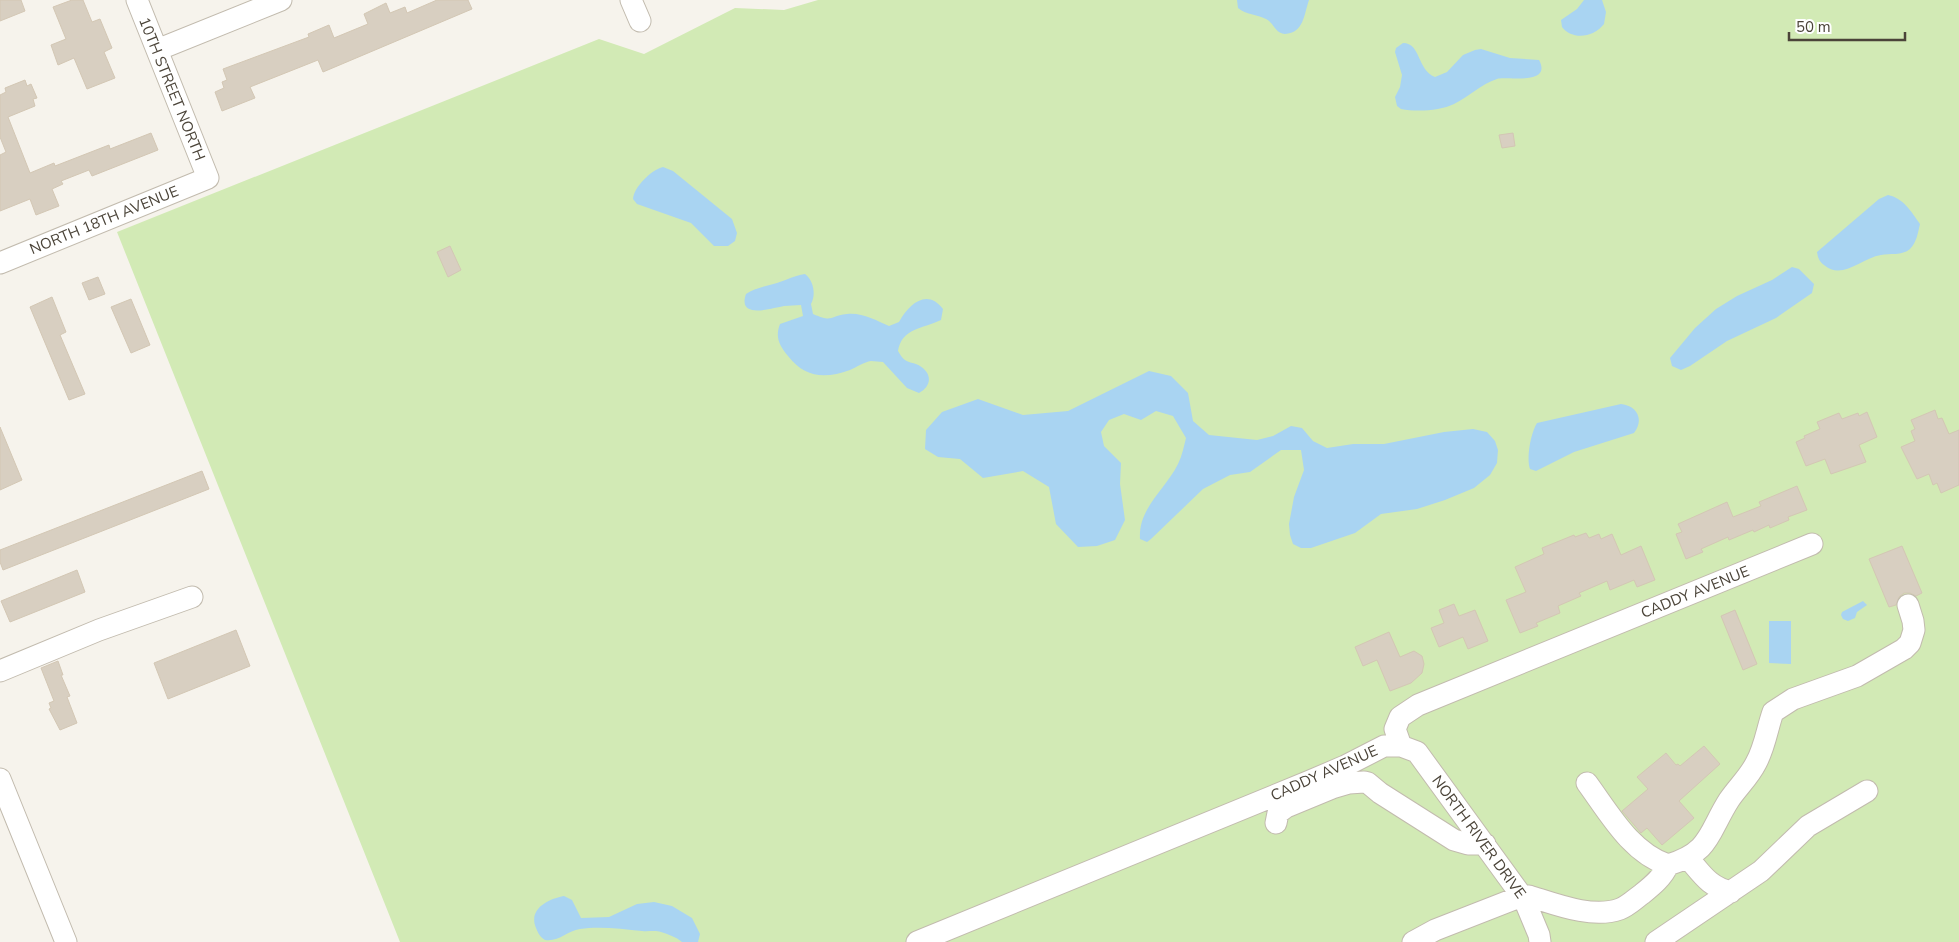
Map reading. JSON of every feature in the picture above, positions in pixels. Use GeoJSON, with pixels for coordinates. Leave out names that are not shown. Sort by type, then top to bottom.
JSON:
{"type":"FeatureCollection","features":[{"type":"Feature","properties":{"kind":"street","name":"10TH STREET NORTH"},"geometry":{"type":"LineString","coordinates":[[137,0],[208,178]]}},
{"type":"Feature","properties":{"kind":"street"},"geometry":{"type":"LineString","coordinates":[[157,50],[281,0]]}},
{"type":"Feature","properties":{"kind":"street"},"geometry":{"type":"LineString","coordinates":[[631,0],[640,21]]}},
{"type":"Feature","properties":{"kind":"street","name":"NORTH 18TH AVENUE"},"geometry":{"type":"LineString","coordinates":[[0,263],[208,178]]}},
{"type":"Feature","properties":{"kind":"street","name":"CADDY AVENUE"},"geometry":{"type":"LineString","coordinates":[[917,942],[1319,777],[1384,746],[1401,746],[1394,729],[1400,717],[1418,706],[1812,544]]}},
{"type":"Feature","properties":{"kind":"street"},"geometry":{"type":"LineString","coordinates":[[0,671],[99,630],[192,597]]}},
{"type":"Feature","properties":{"kind":"street"},"geometry":{"type":"LineString","coordinates":[[1413,942],[1435,930],[1522,896],[1529,896],[1587,911],[1607,912],[1620,909],[1631,903],[1648,890],[1665,872],[1668,866],[1688,858],[1703,846],[1709,838],[1728,801],[1756,764],[1764,745],[1773,712],[1793,699],[1857,676],[1904,649],[1910,643],[1914,630],[1908,605]]}},
{"type":"Feature","properties":{"kind":"street","name":"NORTH RIVER DRIVE"},"geometry":{"type":"LineString","coordinates":[[1401,746],[1417,752],[1522,896],[1539,935],[1540,942]]}},
{"type":"Feature","properties":{"kind":"street"},"geometry":{"type":"LineString","coordinates":[[0,779],[66,942]]}},
{"type":"Feature","properties":{"kind":"street"},"geometry":{"type":"LineString","coordinates":[[1276,823],[1278,813],[1286,807],[1332,788],[1349,783],[1364,782],[1454,840],[1468,844],[1485,844]]}},
{"type":"Feature","properties":{"kind":"street"},"geometry":{"type":"LineString","coordinates":[[1587,783],[1636,846],[1647,855],[1668,866]]}},
{"type":"Feature","properties":{"kind":"street"},"geometry":{"type":"LineString","coordinates":[[1656,942],[1760,871],[1808,826],[1867,791]]}},
{"type":"Feature","properties":{"kind":"street"},"geometry":{"type":"LineString","coordinates":[[1688,858],[1708,882],[1718,889],[1730,892]]}},
{"type":"Feature","properties":{"kind":"green space"},"geometry":{"type":"Polygon","coordinates":[[[818,0],[1959,0],[1959,942],[400,942],[117,232],[599,39],[644,54],[735,8],[784,10],[818,0]]]}},
{"type":"Feature","properties":{"kind":"water"},"geometry":{"type":"Polygon","coordinates":[[[1237,0],[1309,0],[1300,26],[1291,33],[1285,34],[1279,32],[1266,19],[1238,8],[1237,0]]]}},
{"type":"Feature","properties":{"kind":"water"},"geometry":{"type":"Polygon","coordinates":[[[1584,0],[1602,0],[1606,12],[1604,24],[1595,32],[1577,36],[1562,27],[1561,20],[1577,9],[1584,0]]]}},
{"type":"Feature","properties":{"kind":"water"},"geometry":{"type":"Polygon","coordinates":[[[1403,43],[1413,47],[1425,69],[1435,77],[1447,72],[1463,55],[1481,49],[1510,58],[1539,60],[1542,68],[1539,74],[1534,77],[1502,78],[1491,81],[1459,101],[1442,108],[1428,110],[1401,109],[1397,106],[1395,97],[1400,87],[1402,75],[1395,52],[1396,48],[1403,43]]]}},
{"type":"Feature","properties":{"kind":"water"},"geometry":{"type":"Polygon","coordinates":[[[663,167],[673,171],[732,219],[737,233],[735,241],[728,246],[714,246],[691,223],[637,204],[633,199],[636,189],[653,172],[663,167]]]}},
{"type":"Feature","properties":{"kind":"water"},"geometry":{"type":"Polygon","coordinates":[[[1888,195],[1902,202],[1920,224],[1916,240],[1910,249],[1900,253],[1874,257],[1845,270],[1838,271],[1822,264],[1817,252],[1879,199],[1888,195]]]}},
{"type":"Feature","properties":{"kind":"water"},"geometry":{"type":"Polygon","coordinates":[[[1792,267],[1799,269],[1814,284],[1812,293],[1776,318],[1727,341],[1690,366],[1681,370],[1672,366],[1670,358],[1695,328],[1716,309],[1737,296],[1772,280],[1792,267]]]}},
{"type":"Feature","properties":{"kind":"water"},"geometry":{"type":"Polygon","coordinates":[[[805,274],[813,288],[811,304],[813,314],[824,318],[858,314],[889,326],[899,322],[908,309],[919,301],[925,299],[937,303],[943,309],[941,320],[908,333],[900,343],[898,351],[905,360],[924,369],[929,376],[926,387],[919,393],[907,388],[883,362],[872,361],[863,363],[850,370],[832,375],[816,375],[801,369],[785,352],[780,344],[778,333],[780,324],[803,316],[801,305],[751,310],[746,307],[745,302],[746,294],[753,290],[805,274]]]}},
{"type":"Feature","properties":{"kind":"water"},"geometry":{"type":"Polygon","coordinates":[[[1149,371],[1171,376],[1188,393],[1193,421],[1209,435],[1257,440],[1273,436],[1291,426],[1302,428],[1313,441],[1327,448],[1353,444],[1384,444],[1444,432],[1473,429],[1487,432],[1495,441],[1498,450],[1497,463],[1490,475],[1474,488],[1417,509],[1381,514],[1355,533],[1311,548],[1301,548],[1293,544],[1289,524],[1294,497],[1304,470],[1301,450],[1281,450],[1250,472],[1230,475],[1203,489],[1147,542],[1140,539],[1143,518],[1178,464],[1186,438],[1173,416],[1156,411],[1141,420],[1124,414],[1109,420],[1101,432],[1104,446],[1121,463],[1120,484],[1125,520],[1115,540],[1097,546],[1078,547],[1056,524],[1049,487],[1023,471],[983,478],[960,459],[938,457],[925,449],[926,430],[942,412],[978,399],[1023,415],[1068,411],[1149,371]]]}},
{"type":"Feature","properties":{"kind":"water"},"geometry":{"type":"Polygon","coordinates":[[[1621,404],[1627,405],[1638,414],[1639,423],[1634,433],[1574,452],[1536,471],[1530,469],[1530,445],[1537,423],[1621,404]]]}},
{"type":"Feature","properties":{"kind":"water"},"geometry":{"type":"Polygon","coordinates":[[[1863,601],[1867,605],[1857,612],[1855,618],[1848,621],[1843,619],[1842,612],[1863,601]]]}},
{"type":"Feature","properties":{"kind":"water"},"geometry":{"type":"Polygon","coordinates":[[[1769,621],[1791,621],[1791,664],[1769,663],[1769,621]]]}},
{"type":"Feature","properties":{"kind":"water"},"geometry":{"type":"Polygon","coordinates":[[[564,896],[572,900],[581,918],[609,917],[637,904],[654,902],[672,906],[692,918],[700,934],[698,942],[682,942],[659,931],[603,928],[580,929],[559,938],[545,940],[540,936],[534,921],[537,910],[546,902],[564,896]]]}},
{"type":"Feature","properties":{"kind":"building"},"geometry":{"type":"Polygon","coordinates":[[[0,0],[21,0],[25,11],[0,21],[0,0]]]}},
{"type":"Feature","properties":{"kind":"building"},"geometry":{"type":"Polygon","coordinates":[[[72,0],[83,0],[92,22],[100,19],[112,48],[104,52],[115,78],[87,89],[74,58],[58,65],[51,45],[66,39],[53,7],[72,0]]]}},
{"type":"Feature","properties":{"kind":"building"},"geometry":{"type":"Polygon","coordinates":[[[437,0],[468,0],[472,9],[323,72],[318,60],[250,87],[255,98],[222,111],[215,92],[224,88],[222,82],[227,80],[223,69],[309,37],[308,34],[329,25],[334,38],[368,24],[364,14],[386,3],[390,13],[405,7],[407,13],[437,0]]]}},
{"type":"Feature","properties":{"kind":"building"},"geometry":{"type":"Polygon","coordinates":[[[25,80],[27,86],[31,84],[37,98],[33,99],[35,106],[8,117],[30,173],[54,163],[55,166],[109,145],[110,149],[151,133],[158,150],[92,176],[89,170],[61,181],[63,184],[52,189],[59,206],[36,215],[30,199],[0,211],[0,155],[6,152],[0,137],[0,95],[6,92],[5,88],[25,80]]]}},
{"type":"Feature","properties":{"kind":"building"},"geometry":{"type":"Polygon","coordinates":[[[1513,133],[1515,146],[1502,148],[1499,135],[1513,133]]]}},
{"type":"Feature","properties":{"kind":"building"},"geometry":{"type":"Polygon","coordinates":[[[450,246],[461,270],[448,277],[437,252],[450,246]]]}},
{"type":"Feature","properties":{"kind":"building"},"geometry":{"type":"Polygon","coordinates":[[[98,277],[105,294],[89,300],[82,283],[98,277]]]}},
{"type":"Feature","properties":{"kind":"building"},"geometry":{"type":"Polygon","coordinates":[[[52,297],[66,332],[60,335],[85,394],[69,400],[30,307],[52,297]]]}},
{"type":"Feature","properties":{"kind":"building"},"geometry":{"type":"Polygon","coordinates":[[[131,299],[150,345],[131,353],[111,307],[131,299]]]}},
{"type":"Feature","properties":{"kind":"building"},"geometry":{"type":"Polygon","coordinates":[[[1935,410],[1938,419],[1942,418],[1949,434],[1959,430],[1959,485],[1941,493],[1937,483],[1933,485],[1929,474],[1917,479],[1901,447],[1915,441],[1911,431],[1915,429],[1911,420],[1935,410]]]}},
{"type":"Feature","properties":{"kind":"building"},"geometry":{"type":"Polygon","coordinates":[[[1867,412],[1877,437],[1859,445],[1866,462],[1831,474],[1825,459],[1806,466],[1796,442],[1820,429],[1817,422],[1839,413],[1842,419],[1858,413],[1859,416],[1867,412]]]}},
{"type":"Feature","properties":{"kind":"building"},"geometry":{"type":"Polygon","coordinates":[[[0,427],[22,480],[0,490],[0,427]]]}},
{"type":"Feature","properties":{"kind":"building"},"geometry":{"type":"Polygon","coordinates":[[[202,471],[209,489],[3,570],[0,562],[0,550],[202,471]]]}},
{"type":"Feature","properties":{"kind":"building"},"geometry":{"type":"Polygon","coordinates":[[[1797,486],[1807,510],[1788,517],[1789,520],[1770,528],[1769,525],[1729,540],[1728,537],[1701,549],[1703,552],[1686,559],[1676,534],[1682,532],[1678,524],[1727,502],[1733,517],[1761,506],[1759,502],[1797,486]]]}},
{"type":"Feature","properties":{"kind":"building"},"geometry":{"type":"Polygon","coordinates":[[[1586,533],[1589,538],[1599,534],[1601,539],[1612,534],[1621,555],[1641,546],[1655,580],[1637,587],[1634,580],[1610,590],[1607,581],[1579,593],[1581,596],[1558,606],[1560,613],[1536,623],[1538,626],[1520,633],[1506,600],[1526,592],[1515,567],[1544,554],[1542,548],[1574,535],[1575,537],[1586,533]]]}},
{"type":"Feature","properties":{"kind":"building"},"geometry":{"type":"Polygon","coordinates":[[[1902,546],[1922,593],[1916,596],[1904,593],[1899,597],[1896,605],[1889,607],[1869,559],[1902,546]]]}},
{"type":"Feature","properties":{"kind":"building"},"geometry":{"type":"Polygon","coordinates":[[[77,570],[85,592],[10,622],[1,601],[77,570]]]}},
{"type":"Feature","properties":{"kind":"building"},"geometry":{"type":"Polygon","coordinates":[[[1454,604],[1459,616],[1475,610],[1488,641],[1468,649],[1463,637],[1439,647],[1431,628],[1444,623],[1439,610],[1454,604]]]}},
{"type":"Feature","properties":{"kind":"building"},"geometry":{"type":"Polygon","coordinates":[[[1735,610],[1757,664],[1743,670],[1721,616],[1735,610]]]}},
{"type":"Feature","properties":{"kind":"building"},"geometry":{"type":"Polygon","coordinates":[[[236,630],[250,666],[168,699],[154,663],[236,630]]]}},
{"type":"Feature","properties":{"kind":"building"},"geometry":{"type":"Polygon","coordinates":[[[1389,632],[1400,657],[1414,651],[1422,656],[1424,664],[1422,673],[1411,683],[1390,691],[1377,660],[1363,666],[1355,647],[1389,632]]]}},
{"type":"Feature","properties":{"kind":"building"},"geometry":{"type":"Polygon","coordinates":[[[58,661],[63,675],[61,675],[70,696],[67,697],[77,723],[60,730],[49,709],[51,708],[49,703],[54,701],[41,668],[58,661]]]}},
{"type":"Feature","properties":{"kind":"building"},"geometry":{"type":"Polygon","coordinates":[[[1704,746],[1720,764],[1679,801],[1694,818],[1662,845],[1647,828],[1641,833],[1622,811],[1648,789],[1637,777],[1666,753],[1676,765],[1680,766],[1704,746]]]}}]}
